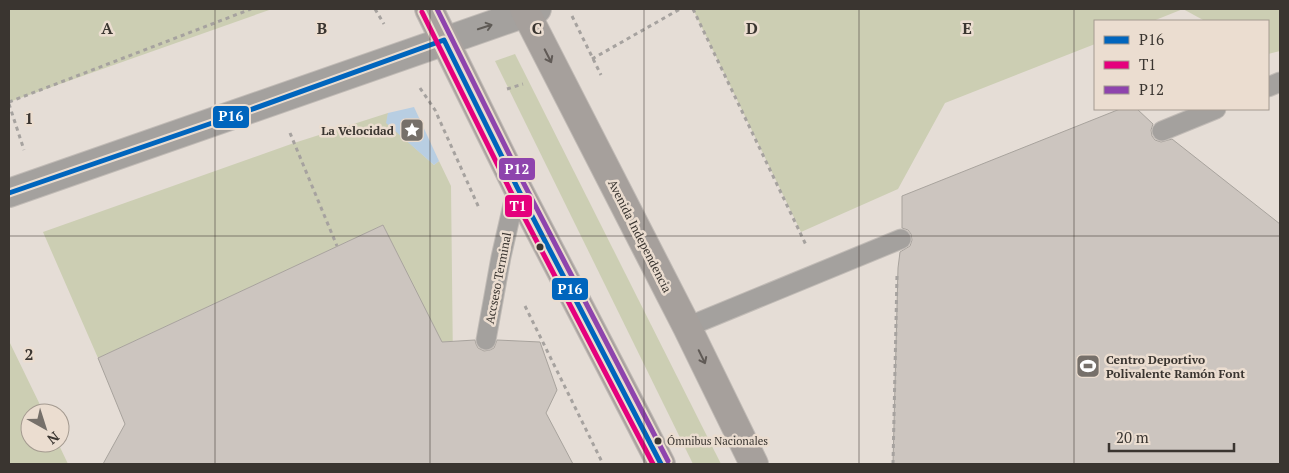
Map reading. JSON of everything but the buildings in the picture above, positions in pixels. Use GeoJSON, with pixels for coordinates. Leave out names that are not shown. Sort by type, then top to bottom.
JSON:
{"type":"FeatureCollection","features":[{"type":"Feature","properties":{"kind":"highway","name":"Avenida Independencia"},"geometry":{"type":"LineString","coordinates":[[529,10],[556,72],[687,327],[754,464]]}},
{"type":"Feature","properties":{"kind":"main road"},"geometry":{"type":"LineString","coordinates":[[429,9],[517,187],[660,464]]}},
{"type":"Feature","properties":{"kind":"street"},"geometry":{"type":"LineString","coordinates":[[9,193],[247,111],[529,10]]}},
{"type":"Feature","properties":{"kind":"lane"},"geometry":{"type":"LineString","coordinates":[[1162,131],[1214,110]]}},
{"type":"Feature","properties":{"kind":"lane","name":"Accseso Terminal"},"geometry":{"type":"LineString","coordinates":[[486,340],[501,257],[517,187]]}},
{"type":"Feature","properties":{"kind":"lane"},"geometry":{"type":"LineString","coordinates":[[687,327],[901,239]]}},
{"type":"Feature","properties":{"kind":"path"},"geometry":{"type":"LineString","coordinates":[[34,184],[9,103],[251,9]]}},
{"type":"Feature","properties":{"kind":"path"},"geometry":{"type":"LineString","coordinates":[[569,9],[594,59]]}},
{"type":"Feature","properties":{"kind":"path"},"geometry":{"type":"LineString","coordinates":[[435,110],[474,100],[594,59],[680,9]]}},
{"type":"Feature","properties":{"kind":"path"},"geometry":{"type":"LineString","coordinates":[[289,130],[337,246]]}},
{"type":"Feature","properties":{"kind":"green space"},"geometry":{"type":"Polygon","coordinates":[[[9,9],[272,9],[9,102],[9,9]]]}},
{"type":"Feature","properties":{"kind":"green space"},"geometry":{"type":"Polygon","coordinates":[[[693,9],[1183,9],[1156,20],[1094,20],[1094,44],[945,103],[898,189],[801,232],[693,9]]]}},
{"type":"Feature","properties":{"kind":"green space"},"geometry":{"type":"Polygon","coordinates":[[[1183,9],[1280,9],[1280,51],[1269,54],[1269,20],[1203,20],[1183,9]]]}},
{"type":"Feature","properties":{"kind":"green space"},"geometry":{"type":"Polygon","coordinates":[[[515,54],[721,464],[693,464],[495,61],[515,54]]]}},
{"type":"Feature","properties":{"kind":"green space"},"geometry":{"type":"Polygon","coordinates":[[[388,113],[387,123],[434,165],[439,161],[451,186],[453,365],[383,225],[98,358],[43,232],[294,143],[388,113]]]}},
{"type":"Feature","properties":{"kind":"green space"},"geometry":{"type":"Polygon","coordinates":[[[9,341],[39,403],[20,403],[20,453],[63,453],[68,464],[9,464],[9,341]]]}},
{"type":"Feature","properties":{"kind":"water"},"geometry":{"type":"Polygon","coordinates":[[[414,107],[439,161],[434,165],[386,123],[388,113],[414,107]]]}},
{"type":"Feature","properties":{"kind":"transit line","name":"P12"},"geometry":{"type":"LineString","coordinates":[[437,9],[524,184],[668,461]]}},
{"type":"Feature","properties":{"kind":"transit line","name":"T1"},"geometry":{"type":"LineString","coordinates":[[422,12],[510,190],[653,464]]}},
{"type":"Feature","properties":{"kind":"transit line","name":"P16"},"geometry":{"type":"LineString","coordinates":[[9,193],[247,111],[444,40],[517,187],[661,464]]}},
{"type":"Feature","properties":{"kind":"place","name":"La Velocidad"},"geometry":{"type":"Point","coordinates":[412,130]}},
{"type":"Feature","properties":{"kind":"place","name":"Centro Deportivo Polivalente Ramón Font"},"geometry":{"type":"Point","coordinates":[1088,366]}},
{"type":"Feature","properties":{"kind":"place","name":"Ómnibus Nacionales"},"geometry":{"type":"Point","coordinates":[658,441]}}]}
